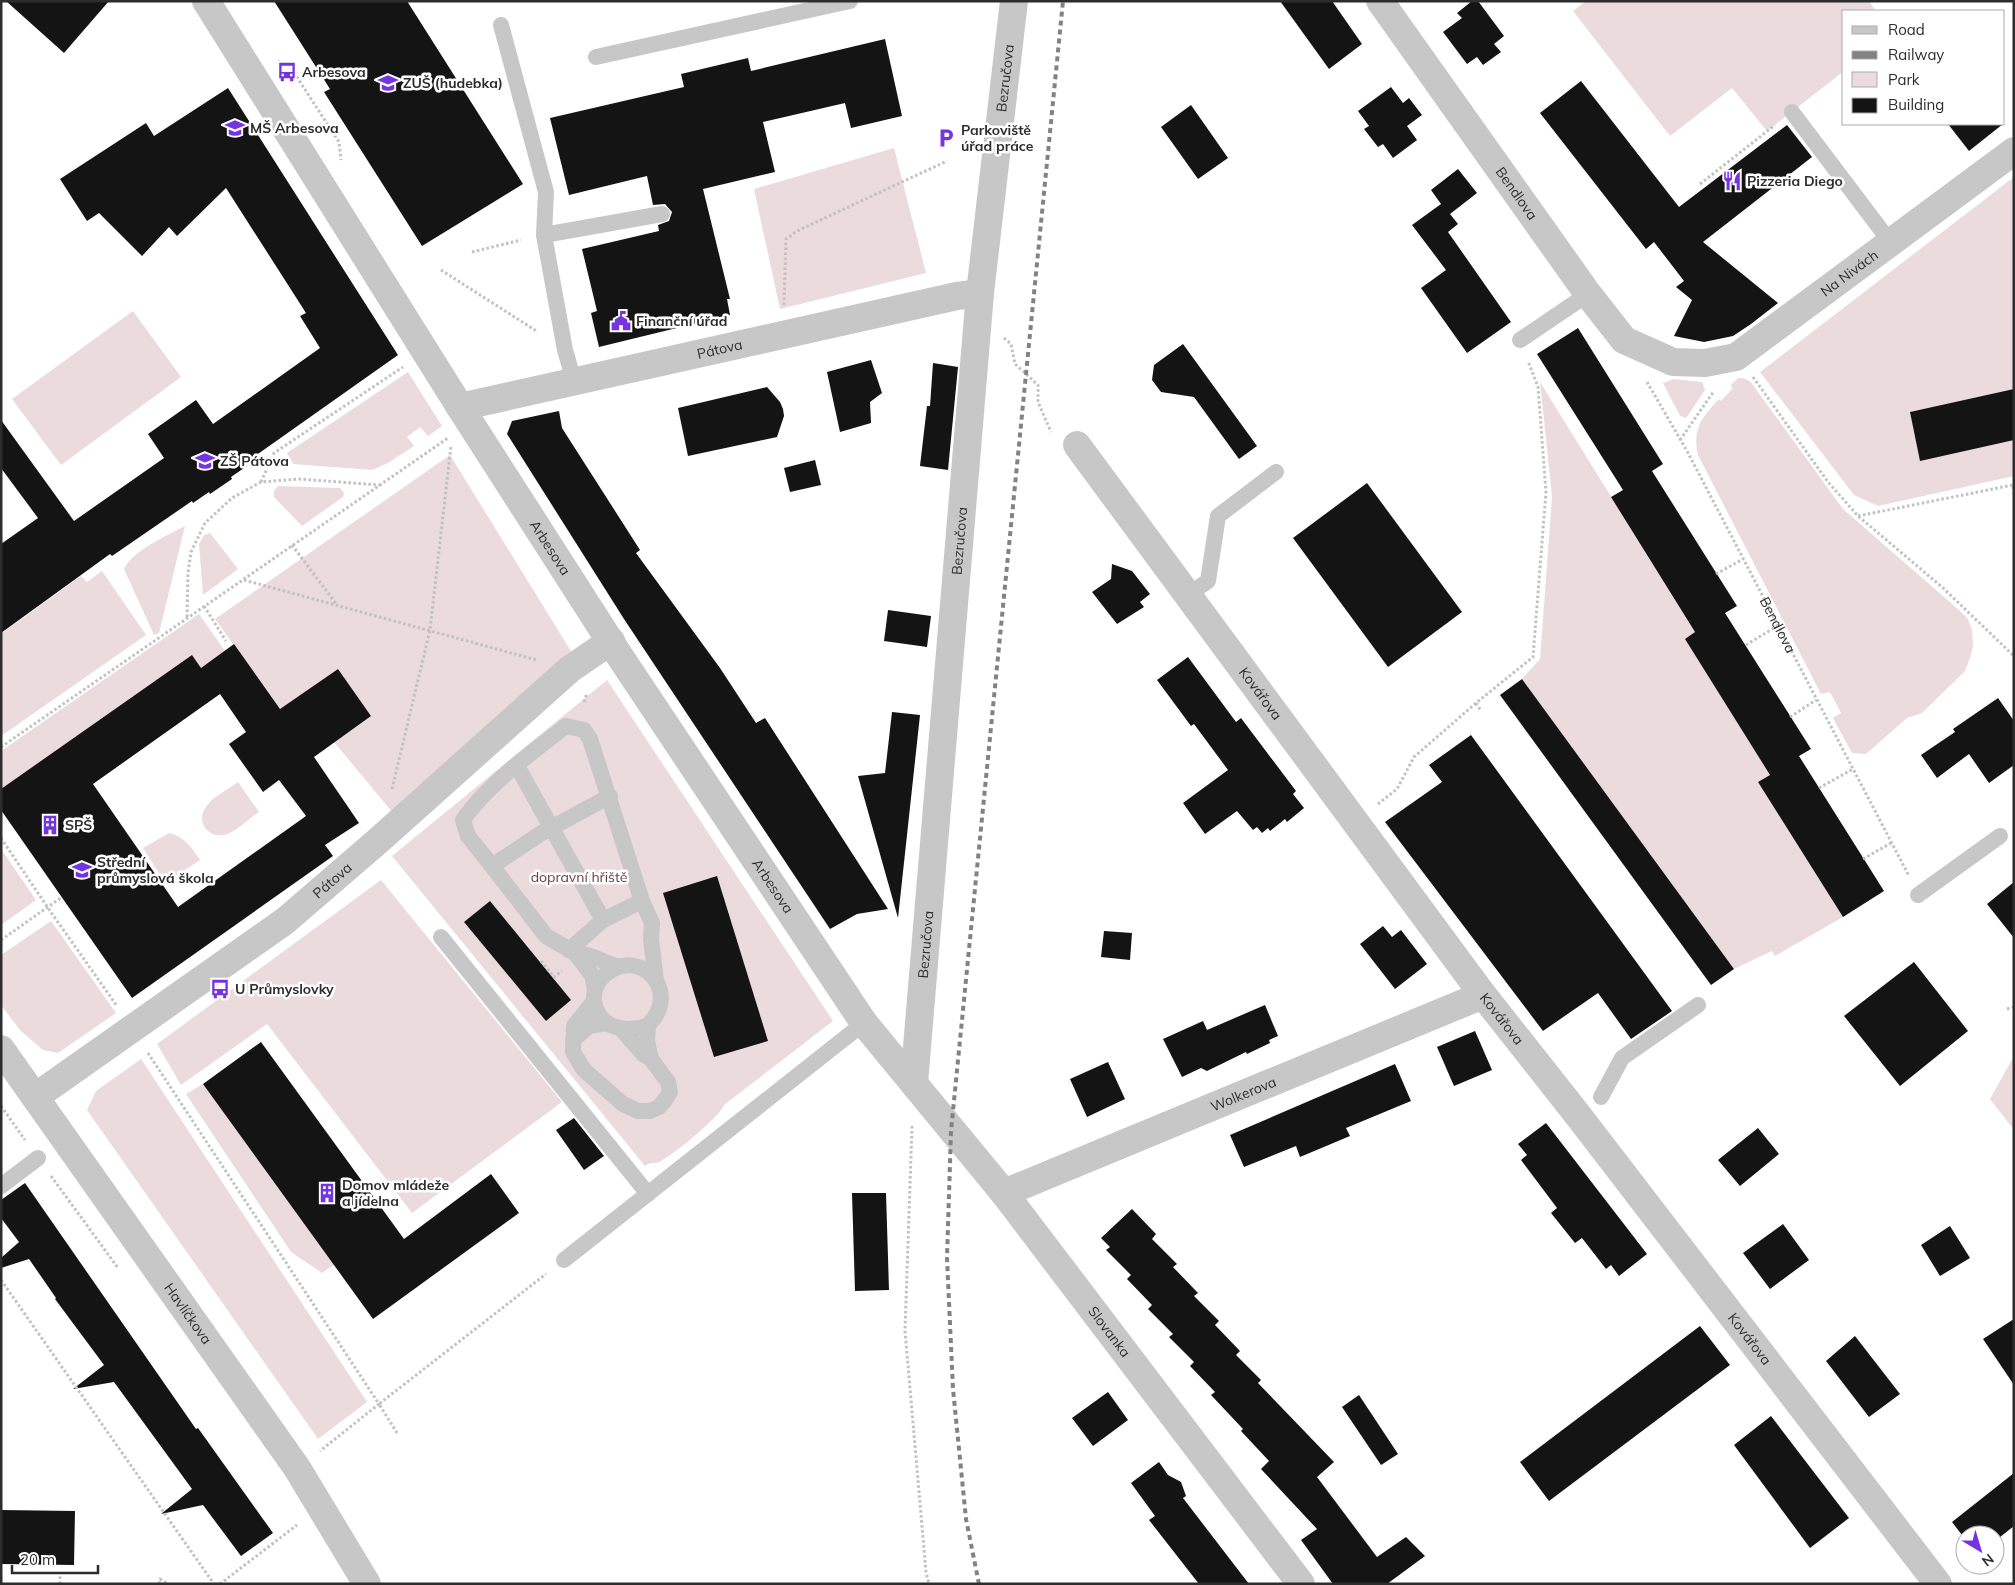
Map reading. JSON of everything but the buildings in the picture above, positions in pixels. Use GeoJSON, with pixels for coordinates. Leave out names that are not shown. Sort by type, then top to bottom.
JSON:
{"type":"FeatureCollection","features":[{"type":"Feature","properties":{"kind":"street","name":"Arbesova"},"geometry":{"type":"LineString","coordinates":[[206,1],[460,407],[611,641],[864,1023],[914,1083]]}},
{"type":"Feature","properties":{"kind":"street","name":"Bezručova"},"geometry":{"type":"LineString","coordinates":[[914,1083],[979,305],[1014,1]]}},
{"type":"Feature","properties":{"kind":"street","name":"Bendlova"},"geometry":{"type":"LineString","coordinates":[[1380,1],[1588,294],[1624,340],[1673,362]]}},
{"type":"Feature","properties":{"kind":"street","name":"Na Nivách"},"geometry":{"type":"LineString","coordinates":[[1673,362],[1705,363],[1736,357],[2014,151]]}},
{"type":"Feature","properties":{"kind":"street","name":"Pátova"},"geometry":{"type":"LineString","coordinates":[[460,407],[957,296],[979,305]]}},
{"type":"Feature","properties":{"kind":"street","name":"Kovářova"},"geometry":{"type":"LineString","coordinates":[[1077,445],[1483,995],[1578,1114],[1938,1584]]}},
{"type":"Feature","properties":{"kind":"street","name":"Pátova"},"geometry":{"type":"LineString","coordinates":[[35,1097],[285,921],[379,840],[570,669],[611,641]]}},
{"type":"Feature","properties":{"kind":"street","name":"Wolkerova"},"geometry":{"type":"LineString","coordinates":[[1004,1193],[1483,995]]}},
{"type":"Feature","properties":{"kind":"street","name":"Havlíčkova"},"geometry":{"type":"LineString","coordinates":[[1,1049],[298,1468],[368,1584]]}},
{"type":"Feature","properties":{"kind":"street","name":"Slovanka"},"geometry":{"type":"LineString","coordinates":[[914,1083],[1004,1193],[1301,1584]]}},
{"type":"Feature","properties":{"kind":"lane"},"geometry":{"type":"LineString","coordinates":[[596,57],[850,1]]}},
{"type":"Feature","properties":{"kind":"lane"},"geometry":{"type":"LineString","coordinates":[[501,25],[546,192],[544,235],[565,350],[574,381]]}},
{"type":"Feature","properties":{"kind":"lane"},"geometry":{"type":"LineString","coordinates":[[1792,112],[1891,244]]}},
{"type":"Feature","properties":{"kind":"lane"},"geometry":{"type":"LineString","coordinates":[[544,235],[662,214]]}},
{"type":"Feature","properties":{"kind":"lane"},"geometry":{"type":"LineString","coordinates":[[1520,340],[1588,294]]}},
{"type":"Feature","properties":{"kind":"lane"},"geometry":{"type":"LineString","coordinates":[[1188,596],[1208,581],[1218,516],[1276,472]]}},
{"type":"Feature","properties":{"kind":"lane"},"geometry":{"type":"LineString","coordinates":[[622,1030],[638,1029],[648,1025],[660,1009],[662,1000],[656,981],[651,939],[652,923],[642,901],[590,738],[584,730],[566,726],[544,742],[472,806],[463,820],[468,836],[546,936],[572,951],[592,975],[595,995],[596,1010],[607,1023],[622,1030],[643,1054],[651,1059],[668,1082],[670,1092],[659,1107],[650,1111],[638,1112],[623,1104],[602,1088],[584,1070],[573,1052],[574,1026],[595,995],[602,977],[624,966],[651,939]]}},
{"type":"Feature","properties":{"kind":"lane"},"geometry":{"type":"LineString","coordinates":[[517,766],[603,920]]}},
{"type":"Feature","properties":{"kind":"lane"},"geometry":{"type":"LineString","coordinates":[[492,866],[552,827],[610,796]]}},
{"type":"Feature","properties":{"kind":"lane"},"geometry":{"type":"LineString","coordinates":[[1918,895],[2000,836]]}},
{"type":"Feature","properties":{"kind":"lane"},"geometry":{"type":"LineString","coordinates":[[572,951],[603,920],[642,901]]}},
{"type":"Feature","properties":{"kind":"lane"},"geometry":{"type":"LineString","coordinates":[[441,937],[648,1194]]}},
{"type":"Feature","properties":{"kind":"lane"},"geometry":{"type":"LineString","coordinates":[[572,951],[585,953],[604,963],[641,968],[656,981]]}},
{"type":"Feature","properties":{"kind":"lane"},"geometry":{"type":"LineString","coordinates":[[1601,1097],[1622,1058],[1698,1005]]}},
{"type":"Feature","properties":{"kind":"lane"},"geometry":{"type":"LineString","coordinates":[[573,1040],[589,1026],[607,1023]]}},
{"type":"Feature","properties":{"kind":"lane"},"geometry":{"type":"LineString","coordinates":[[564,1260],[864,1023]]}},
{"type":"Feature","properties":{"kind":"lane"},"geometry":{"type":"LineString","coordinates":[[648,1025],[647,1041],[651,1059]]}},
{"type":"Feature","properties":{"kind":"lane"},"geometry":{"type":"LineString","coordinates":[[1,1186],[38,1158]]}},
{"type":"Feature","properties":{"kind":"path"},"geometry":{"type":"LineString","coordinates":[[1700,184],[1792,112]]}},
{"type":"Feature","properties":{"kind":"path"},"geometry":{"type":"LineString","coordinates":[[784,308],[786,240],[797,231],[947,161]]}},
{"type":"Feature","properties":{"kind":"path"},"geometry":{"type":"LineString","coordinates":[[472,252],[544,235]]}},
{"type":"Feature","properties":{"kind":"path"},"geometry":{"type":"LineString","coordinates":[[441,270],[565,350]]}},
{"type":"Feature","properties":{"kind":"path"},"geometry":{"type":"LineString","coordinates":[[979,305],[1011,344],[1014,364],[1038,385],[1038,402],[1052,433],[1077,445]]}},
{"type":"Feature","properties":{"kind":"path"},"geometry":{"type":"LineString","coordinates":[[1354,822],[1397,789],[1414,757],[1533,656],[1546,492],[1538,387],[1520,340]]}},
{"type":"Feature","properties":{"kind":"path"},"geometry":{"type":"LineString","coordinates":[[261,482],[274,453],[408,364]]}},
{"type":"Feature","properties":{"kind":"path"},"geometry":{"type":"LineString","coordinates":[[1748,371],[1828,482],[1858,516],[1942,587],[2014,656]]}},
{"type":"Feature","properties":{"kind":"path","name":"Bendlova"},"geometry":{"type":"LineString","coordinates":[[1642,374],[1680,440],[1918,895]]}},
{"type":"Feature","properties":{"kind":"path"},"geometry":{"type":"LineString","coordinates":[[1680,440],[1718,384]]}},
{"type":"Feature","properties":{"kind":"path"},"geometry":{"type":"LineString","coordinates":[[1,747],[452,434],[430,630],[391,793]]}},
{"type":"Feature","properties":{"kind":"path"},"geometry":{"type":"LineString","coordinates":[[187,618],[188,574],[191,552],[205,524],[232,498],[261,482],[300,479],[380,485]]}},
{"type":"Feature","properties":{"kind":"path"},"geometry":{"type":"LineString","coordinates":[[1858,516],[2012,485],[2014,495]]}},
{"type":"Feature","properties":{"kind":"path"},"geometry":{"type":"LineString","coordinates":[[292,545],[337,605]]}},
{"type":"Feature","properties":{"kind":"path"},"geometry":{"type":"LineString","coordinates":[[1716,574],[1743,559]]}},
{"type":"Feature","properties":{"kind":"path"},"geometry":{"type":"LineString","coordinates":[[243,580],[570,669]]}},
{"type":"Feature","properties":{"kind":"path"},"geometry":{"type":"LineString","coordinates":[[204,606],[226,641]]}},
{"type":"Feature","properties":{"kind":"path"},"geometry":{"type":"LineString","coordinates":[[1746,645],[1777,626]]}},
{"type":"Feature","properties":{"kind":"path"},"geometry":{"type":"LineString","coordinates":[[1790,716],[1816,700]]}},
{"type":"Feature","properties":{"kind":"path"},"geometry":{"type":"LineString","coordinates":[[1476,703],[1481,712]]}},
{"type":"Feature","properties":{"kind":"path"},"geometry":{"type":"LineString","coordinates":[[1819,788],[1852,769]]}},
{"type":"Feature","properties":{"kind":"path"},"geometry":{"type":"LineString","coordinates":[[1,838],[119,1008]]}},
{"type":"Feature","properties":{"kind":"path"},"geometry":{"type":"LineString","coordinates":[[1863,859],[1892,844]]}},
{"type":"Feature","properties":{"kind":"path"},"geometry":{"type":"LineString","coordinates":[[1,940],[62,897]]}},
{"type":"Feature","properties":{"kind":"path"},"geometry":{"type":"LineString","coordinates":[[2008,1009],[2014,1007]]}},
{"type":"Feature","properties":{"kind":"path"},"geometry":{"type":"LineString","coordinates":[[143,1046],[397,1433]]}},
{"type":"Feature","properties":{"kind":"path"},"geometry":{"type":"LineString","coordinates":[[914,1083],[905,1331],[928,1584]]}},
{"type":"Feature","properties":{"kind":"path"},"geometry":{"type":"LineString","coordinates":[[1,1106],[38,1158]]}},
{"type":"Feature","properties":{"kind":"path"},"geometry":{"type":"LineString","coordinates":[[298,1468],[564,1260]]}},
{"type":"Feature","properties":{"kind":"path"},"geometry":{"type":"LineString","coordinates":[[1,1280],[214,1584]]}},
{"type":"Feature","properties":{"kind":"path"},"geometry":{"type":"LineString","coordinates":[[220,1584],[302,1522]]}},
{"type":"Feature","properties":{"kind":"path"},"geometry":{"type":"LineString","coordinates":[[60,1575],[60,1584]]}},
{"type":"Feature","properties":{"kind":"path"},"geometry":{"type":"LineString","coordinates":[[159,1584],[160,1579],[168,1584]]}},
{"type":"Feature","properties":{"kind":"green space"},"geometry":{"type":"Polygon","coordinates":[[[1586,1],[1869,1],[1875,10],[1842,10],[1842,73],[1767,131],[1732,88],[1670,136],[1573,11],[1586,1]]]}},
{"type":"Feature","properties":{"kind":"green space"},"geometry":{"type":"Polygon","coordinates":[[[894,148],[926,273],[780,309],[754,189],[894,148]]]}},
{"type":"Feature","properties":{"kind":"green space"},"geometry":{"type":"Polygon","coordinates":[[[2014,177],[2014,476],[1878,506],[1854,495],[1760,372],[2014,177]]]}},
{"type":"Feature","properties":{"kind":"green space"},"geometry":{"type":"Polygon","coordinates":[[[133,311],[181,377],[61,465],[12,399],[133,311]]]}},
{"type":"Feature","properties":{"kind":"green space"},"geometry":{"type":"Polygon","coordinates":[[[408,372],[442,426],[428,436],[420,427],[407,437],[414,446],[388,463],[372,470],[293,464],[287,453],[408,372]]]}},
{"type":"Feature","properties":{"kind":"green space"},"geometry":{"type":"Polygon","coordinates":[[[1738,378],[1750,381],[1843,509],[1959,610],[1968,619],[1972,630],[1973,646],[1965,671],[1922,713],[1907,718],[1866,754],[1852,753],[1833,718],[1841,713],[1830,692],[1821,694],[1698,455],[1696,438],[1703,418],[1719,399],[1721,401],[1733,388],[1730,386],[1738,378]]]}},
{"type":"Feature","properties":{"kind":"green space"},"geometry":{"type":"Polygon","coordinates":[[[1674,379],[1702,382],[1705,390],[1686,418],[1680,416],[1663,383],[1674,379]]]}},
{"type":"Feature","properties":{"kind":"green space"},"geometry":{"type":"Polygon","coordinates":[[[1540,382],[1695,632],[1685,639],[1770,775],[1758,782],[1843,917],[1775,956],[1772,951],[1734,969],[1522,679],[1540,659],[1552,497],[1540,382]]]}},
{"type":"Feature","properties":{"kind":"green space"},"geometry":{"type":"Polygon","coordinates":[[[450,455],[574,656],[393,813],[334,742],[371,716],[338,669],[280,709],[215,619],[450,455]]]}},
{"type":"Feature","properties":{"kind":"green space"},"geometry":{"type":"Polygon","coordinates":[[[278,486],[340,488],[344,493],[343,497],[302,526],[274,497],[274,491],[278,486]]]}},
{"type":"Feature","properties":{"kind":"green space"},"geometry":{"type":"Polygon","coordinates":[[[185,526],[159,633],[154,635],[124,569],[128,562],[142,550],[185,526]]]}},
{"type":"Feature","properties":{"kind":"green space"},"geometry":{"type":"Polygon","coordinates":[[[210,533],[238,569],[203,595],[199,544],[204,535],[210,533]]]}},
{"type":"Feature","properties":{"kind":"green space"},"geometry":{"type":"Polygon","coordinates":[[[102,571],[146,635],[1,736],[1,634],[81,576],[87,582],[102,571]]]}},
{"type":"Feature","properties":{"kind":"green space"},"geometry":{"type":"Polygon","coordinates":[[[199,614],[225,651],[201,668],[192,655],[1,789],[1,751],[199,614]]]}},
{"type":"Feature","properties":{"kind":"green space","name":"dopravní hřiště"},"geometry":{"type":"Polygon","coordinates":[[[607,680],[833,1021],[724,1105],[705,1127],[684,1145],[665,1159],[645,1166],[392,856],[607,680]]]}},
{"type":"Feature","properties":{"kind":"green space"},"geometry":{"type":"Polygon","coordinates":[[[238,782],[259,812],[230,833],[215,835],[205,828],[202,817],[204,810],[215,797],[238,782]]]}},
{"type":"Feature","properties":{"kind":"green space"},"geometry":{"type":"Polygon","coordinates":[[[169,833],[183,840],[200,860],[165,883],[143,848],[169,833]]]}},
{"type":"Feature","properties":{"kind":"green space"},"geometry":{"type":"Polygon","coordinates":[[[1,849],[36,900],[1,925],[1,849]]]}},
{"type":"Feature","properties":{"kind":"green space"},"geometry":{"type":"Polygon","coordinates":[[[381,880],[562,1102],[412,1213],[267,1024],[181,1085],[157,1044],[381,880]]]}},
{"type":"Feature","properties":{"kind":"green space"},"geometry":{"type":"Polygon","coordinates":[[[51,921],[116,1013],[58,1053],[43,1050],[20,1030],[1,1005],[1,955],[51,921]]]}},
{"type":"Feature","properties":{"kind":"green space"},"geometry":{"type":"Polygon","coordinates":[[[2014,1056],[2014,1130],[1990,1099],[2014,1056]]]}},
{"type":"Feature","properties":{"kind":"green space"},"geometry":{"type":"Polygon","coordinates":[[[141,1059],[367,1402],[318,1439],[87,1110],[96,1091],[141,1059]]]}},
{"type":"Feature","properties":{"kind":"green space"},"geometry":{"type":"Polygon","coordinates":[[[203,1084],[334,1265],[322,1273],[291,1252],[186,1094],[203,1084]]]}},
{"type":"Feature","properties":{"kind":"railway"},"geometry":{"type":"LineString","coordinates":[[979,1584],[966,1519],[953,1389],[947,1258],[951,1131],[1063,1]]}},
{"type":"Feature","properties":{"kind":"place","name":"Arbesova"},"geometry":{"type":"Point","coordinates":[287,72]}},
{"type":"Feature","properties":{"kind":"place","name":"ZUŠ (hudebka)"},"geometry":{"type":"Point","coordinates":[388,83]}},
{"type":"Feature","properties":{"kind":"place","name":"MŠ Arbesova"},"geometry":{"type":"Point","coordinates":[235,128]}},
{"type":"Feature","properties":{"kind":"place","name":"Parkoviště úřad práce"},"geometry":{"type":"Point","coordinates":[946,138]}},
{"type":"Feature","properties":{"kind":"place","name":"Pizzeria Diego"},"geometry":{"type":"Point","coordinates":[1732,181]}},
{"type":"Feature","properties":{"kind":"place","name":"Finanční úřad"},"geometry":{"type":"Point","coordinates":[621,321]}},
{"type":"Feature","properties":{"kind":"place","name":"ZŠ Pátova"},"geometry":{"type":"Point","coordinates":[205,461]}},
{"type":"Feature","properties":{"kind":"place","name":"SPŠ"},"geometry":{"type":"Point","coordinates":[50,825]}},
{"type":"Feature","properties":{"kind":"place","name":"Střední průmyslová škola"},"geometry":{"type":"Point","coordinates":[82,870]}},
{"type":"Feature","properties":{"kind":"place","name":"U Průmyslovky"},"geometry":{"type":"Point","coordinates":[220,989]}},
{"type":"Feature","properties":{"kind":"place","name":"Domov mládeže a jídelna"},"geometry":{"type":"Point","coordinates":[327,1193]}}]}
